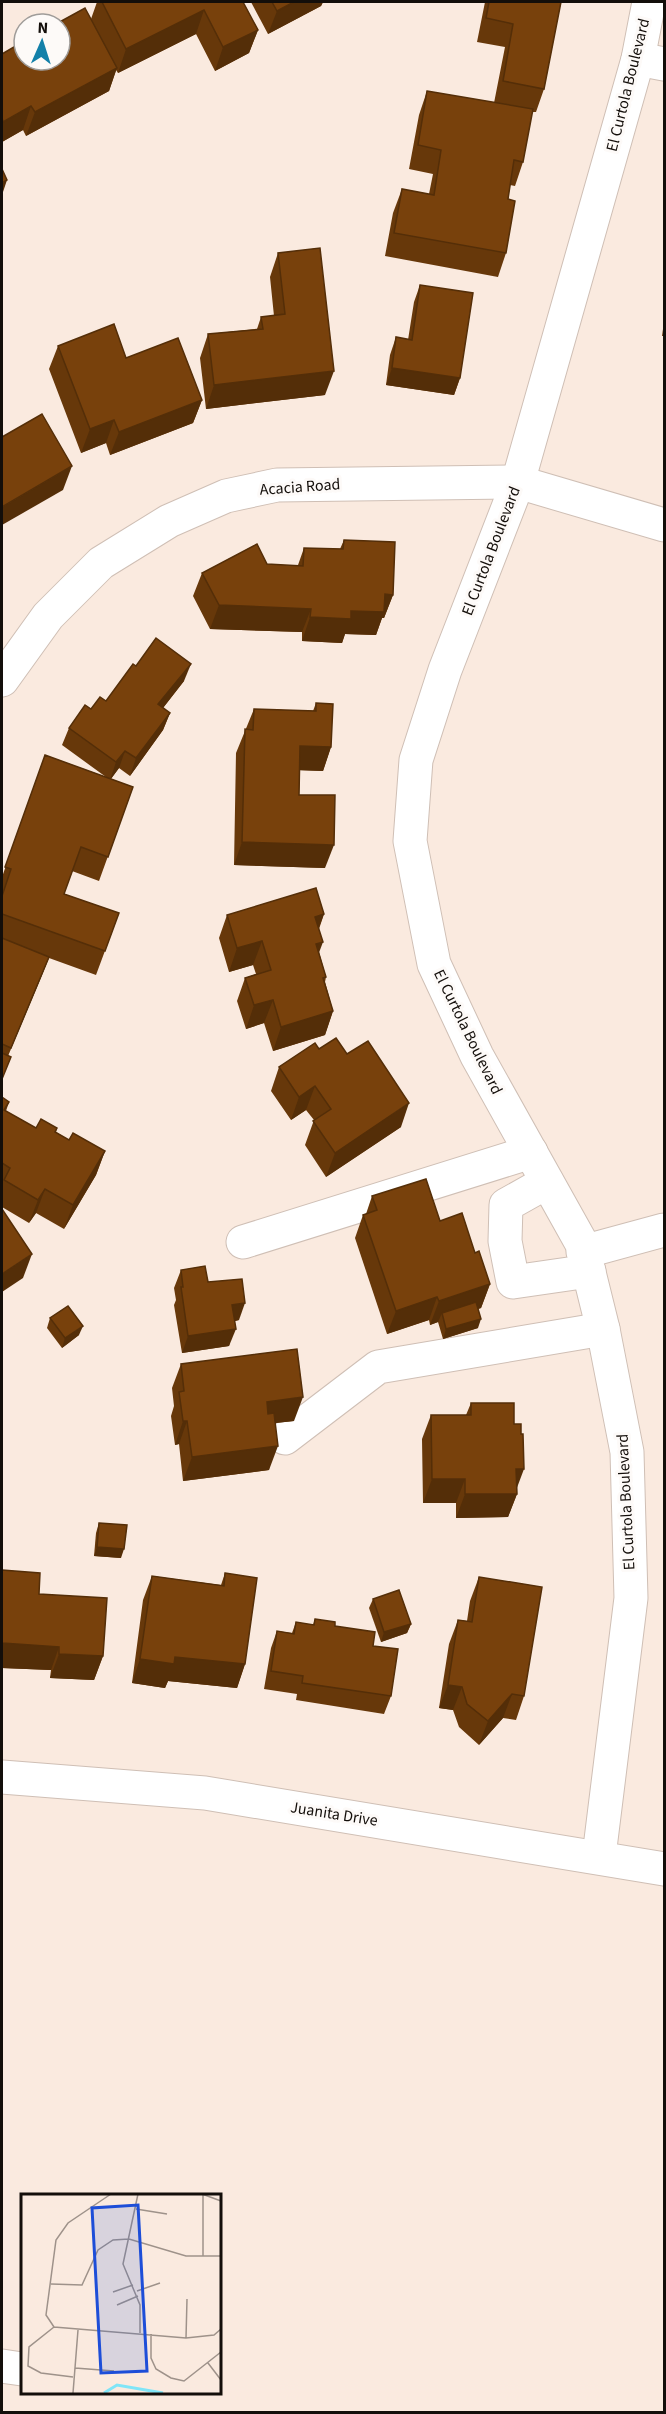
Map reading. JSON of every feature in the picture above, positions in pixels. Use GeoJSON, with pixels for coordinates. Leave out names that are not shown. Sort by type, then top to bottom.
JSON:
{"type":"FeatureCollection","features":[{"type":"Feature","properties":{"kind":"street","name":"El Curtola Boulevard"},"geometry":{"type":"LineString","coordinates":[[599,1856],[631,1598],[627,1452],[603,1329],[582,1244],[477,1056],[434,964],[410,841],[417,760],[445,670],[518,482],[651,61],[648,2]]}},
{"type":"Feature","properties":{"kind":"street","name":"Acacia Road"},"geometry":{"type":"LineString","coordinates":[[2,680],[48,616],[101,563],[169,521],[226,496],[277,485],[518,482],[664,525]]}},
{"type":"Feature","properties":{"kind":"street"},"geometry":{"type":"LineString","coordinates":[[243,1242],[531,1152]]}},
{"type":"Feature","properties":{"kind":"street"},"geometry":{"type":"LineString","coordinates":[[547,1182],[506,1206],[505,1241],[513,1282],[586,1261],[664,1230]]}},
{"type":"Feature","properties":{"kind":"street"},"geometry":{"type":"LineString","coordinates":[[285,1438],[378,1367],[603,1329]]}},
{"type":"Feature","properties":{"kind":"street","name":"Juanita Drive"},"geometry":{"type":"LineString","coordinates":[[2,1777],[27,1777],[205,1793],[599,1856],[664,1869]]}},
{"type":"Feature","properties":{"kind":"street"},"geometry":{"type":"LineString","coordinates":[[2,2366],[21,2369]]}},
{"type":"Feature","properties":{"kind":"building"},"geometry":{"type":"Polygon","coordinates":[[[102,2],[243,2],[258,30],[223,47],[204,10],[126,49],[102,2]]]}},
{"type":"Feature","properties":{"kind":"building"},"geometry":{"type":"Polygon","coordinates":[[[272,2],[294,2],[277,11],[272,2]]]}},
{"type":"Feature","properties":{"kind":"building"},"geometry":{"type":"Polygon","coordinates":[[[489,2],[561,2],[544,89],[503,81],[513,24],[486,18],[489,2]]]}},
{"type":"Feature","properties":{"kind":"building"},"geometry":{"type":"Polygon","coordinates":[[[85,8],[117,68],[35,112],[31,106],[3,122],[2,54],[12,48],[12,72],[72,72],[72,15],[85,8]]]}},
{"type":"Feature","properties":{"kind":"building"},"geometry":{"type":"Polygon","coordinates":[[[427,91],[533,109],[523,162],[514,160],[508,199],[515,201],[506,253],[394,233],[402,189],[434,195],[441,150],[418,145],[427,91]]]}},
{"type":"Feature","properties":{"kind":"building"},"geometry":{"type":"Polygon","coordinates":[[[2,169],[7,180],[2,183],[2,169]]]}},
{"type":"Feature","properties":{"kind":"building"},"geometry":{"type":"Polygon","coordinates":[[[320,248],[334,371],[214,385],[208,334],[263,329],[261,317],[285,314],[278,253],[320,248]]]}},
{"type":"Feature","properties":{"kind":"building"},"geometry":{"type":"Polygon","coordinates":[[[420,285],[473,293],[460,378],[392,368],[396,337],[412,340],[420,285]]]}},
{"type":"Feature","properties":{"kind":"building"},"geometry":{"type":"Polygon","coordinates":[[[114,324],[126,358],[178,338],[202,400],[119,432],[114,420],[90,429],[58,346],[114,324]]]}},
{"type":"Feature","properties":{"kind":"building"},"geometry":{"type":"Polygon","coordinates":[[[42,414],[72,466],[2,507],[2,437],[42,414]]]}},
{"type":"Feature","properties":{"kind":"building"},"geometry":{"type":"Polygon","coordinates":[[[344,540],[395,542],[393,595],[385,594],[384,612],[351,611],[351,619],[310,617],[311,609],[219,605],[202,573],[257,544],[267,564],[303,566],[304,548],[343,549],[344,540]]]}},
{"type":"Feature","properties":{"kind":"building"},"geometry":{"type":"Polygon","coordinates":[[[156,638],[191,664],[158,704],[170,713],[136,758],[125,751],[116,762],[69,728],[85,705],[91,709],[100,697],[106,701],[133,664],[136,666],[156,638]]]}},
{"type":"Feature","properties":{"kind":"building"},"geometry":{"type":"Polygon","coordinates":[[[316,703],[333,704],[331,747],[300,746],[299,795],[335,795],[334,845],[242,842],[245,729],[253,730],[254,709],[316,711],[316,703]]]}},
{"type":"Feature","properties":{"kind":"building"},"geometry":{"type":"Polygon","coordinates":[[[45,755],[133,787],[108,857],[81,847],[64,894],[119,913],[105,951],[2,914],[2,896],[11,869],[5,867],[45,755]]]}},
{"type":"Feature","properties":{"kind":"building"},"geometry":{"type":"Polygon","coordinates":[[[316,888],[324,914],[315,917],[323,942],[316,944],[333,1011],[281,1027],[273,1000],[254,1005],[245,978],[271,970],[262,941],[237,948],[227,915],[316,888]]]}},
{"type":"Feature","properties":{"kind":"building"},"geometry":{"type":"Polygon","coordinates":[[[2,938],[49,957],[11,1048],[2,1044],[2,938]]]}},
{"type":"Feature","properties":{"kind":"building"},"geometry":{"type":"Polygon","coordinates":[[[336,1038],[347,1054],[368,1041],[409,1103],[335,1153],[313,1121],[331,1109],[315,1086],[299,1097],[279,1067],[315,1043],[319,1049],[336,1038]]]}},
{"type":"Feature","properties":{"kind":"building"},"geometry":{"type":"Polygon","coordinates":[[[2,1053],[11,1057],[2,1079],[2,1053]]]}},
{"type":"Feature","properties":{"kind":"building"},"geometry":{"type":"Polygon","coordinates":[[[2,1097],[9,1102],[4,1110],[36,1128],[41,1119],[57,1128],[55,1132],[69,1140],[73,1133],[105,1151],[73,1205],[45,1189],[38,1200],[4,1180],[10,1168],[2,1163],[2,1097]]]}},
{"type":"Feature","properties":{"kind":"building"},"geometry":{"type":"Polygon","coordinates":[[[426,1179],[440,1221],[462,1213],[475,1253],[479,1251],[490,1284],[439,1301],[437,1297],[396,1311],[363,1215],[377,1210],[372,1196],[426,1179]]]}},
{"type":"Feature","properties":{"kind":"building"},"geometry":{"type":"Polygon","coordinates":[[[2,1209],[32,1254],[2,1274],[2,1209]]]}},
{"type":"Feature","properties":{"kind":"building"},"geometry":{"type":"Polygon","coordinates":[[[205,1266],[208,1282],[242,1279],[245,1303],[232,1305],[236,1329],[188,1336],[181,1270],[205,1266]]]}},
{"type":"Feature","properties":{"kind":"building"},"geometry":{"type":"Polygon","coordinates":[[[476,1302],[481,1319],[446,1329],[442,1313],[476,1302]]]}},
{"type":"Feature","properties":{"kind":"building"},"geometry":{"type":"Polygon","coordinates":[[[68,1306],[83,1326],[65,1338],[50,1318],[68,1306]]]}},
{"type":"Feature","properties":{"kind":"building"},"geometry":{"type":"Polygon","coordinates":[[[297,1349],[303,1397],[267,1402],[268,1414],[274,1413],[278,1446],[192,1457],[187,1421],[183,1421],[179,1392],[184,1391],[181,1364],[297,1349]]]}},
{"type":"Feature","properties":{"kind":"building"},"geometry":{"type":"Polygon","coordinates":[[[471,1403],[514,1403],[514,1424],[521,1424],[521,1434],[523,1434],[524,1469],[516,1469],[517,1494],[465,1494],[465,1479],[432,1479],[431,1415],[471,1415],[471,1403]]]}},
{"type":"Feature","properties":{"kind":"building"},"geometry":{"type":"Polygon","coordinates":[[[99,1523],[127,1525],[124,1549],[97,1547],[99,1523]]]}},
{"type":"Feature","properties":{"kind":"building"},"geometry":{"type":"Polygon","coordinates":[[[2,1570],[40,1573],[39,1594],[107,1598],[103,1656],[59,1654],[59,1647],[2,1643],[2,1570]]]}},
{"type":"Feature","properties":{"kind":"building"},"geometry":{"type":"Polygon","coordinates":[[[225,1573],[257,1578],[245,1664],[175,1657],[174,1664],[140,1659],[152,1576],[224,1586],[225,1573]]]}},
{"type":"Feature","properties":{"kind":"building"},"geometry":{"type":"Polygon","coordinates":[[[479,1577],[542,1587],[524,1696],[512,1694],[488,1721],[467,1704],[462,1687],[448,1685],[458,1620],[472,1622],[479,1577]]]}},
{"type":"Feature","properties":{"kind":"building"},"geometry":{"type":"Polygon","coordinates":[[[399,1590],[411,1624],[384,1632],[373,1599],[399,1590]]]}},
{"type":"Feature","properties":{"kind":"building"},"geometry":{"type":"Polygon","coordinates":[[[315,1619],[335,1622],[335,1626],[375,1632],[373,1646],[398,1649],[391,1696],[302,1683],[303,1676],[271,1671],[277,1631],[294,1634],[296,1622],[314,1625],[315,1619]]]}}]}
